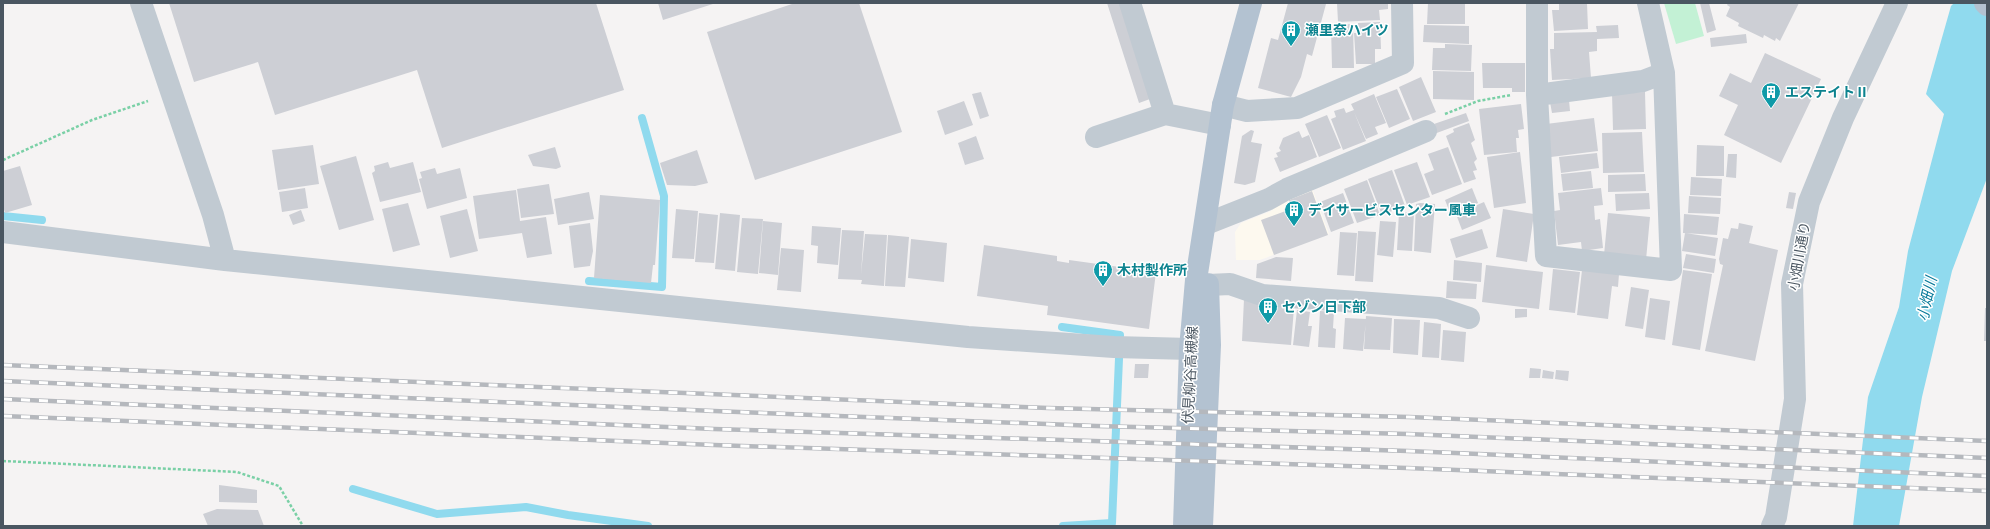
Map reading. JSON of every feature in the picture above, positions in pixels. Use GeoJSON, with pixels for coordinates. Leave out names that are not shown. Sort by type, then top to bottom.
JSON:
{"type":"FeatureCollection","features":[{"type":"Feature","properties":{"kind":"main road","name":"伏見柳谷高槻線"},"geometry":{"type":"LineString","coordinates":[[1184,526],[1190,349],[1196,280],[1222,115],[1251,3]]}},
{"type":"Feature","properties":{"kind":"main road","name":"伏見柳谷高槻線"},"geometry":{"type":"LineString","coordinates":[[1202,526],[1210,345],[1206,224]]}},
{"type":"Feature","properties":{"kind":"street"},"geometry":{"type":"LineString","coordinates":[[140,3],[213,214],[225,260]]}},
{"type":"Feature","properties":{"kind":"street"},"geometry":{"type":"LineString","coordinates":[[1130,3],[1165,114]]}},
{"type":"Feature","properties":{"kind":"street"},"geometry":{"type":"LineString","coordinates":[[1096,137],[1165,114],[1222,115],[1247,111],[1297,108],[1403,63],[1402,3]]}},
{"type":"Feature","properties":{"kind":"street"},"geometry":{"type":"LineString","coordinates":[[1537,3],[1537,95],[1546,256],[1671,270],[1664,73],[1648,3]]}},
{"type":"Feature","properties":{"kind":"street","name":"小畑川通り"},"geometry":{"type":"LineString","coordinates":[[1772,526],[1776,517],[1795,399],[1792,284],[1809,202],[1842,118],[1897,3]]}},
{"type":"Feature","properties":{"kind":"street"},"geometry":{"type":"LineString","coordinates":[[1537,95],[1643,81],[1664,73]]}},
{"type":"Feature","properties":{"kind":"street"},"geometry":{"type":"LineString","coordinates":[[1206,224],[1269,199],[1287,188],[1426,131]]}},
{"type":"Feature","properties":{"kind":"street"},"geometry":{"type":"LineString","coordinates":[[3,232],[225,260],[968,336],[1120,347],[1190,349]]}},
{"type":"Feature","properties":{"kind":"street"},"geometry":{"type":"LineString","coordinates":[[1208,285],[1230,284],[1262,295],[1439,308],[1469,318]]}},
{"type":"Feature","properties":{"kind":"path"},"geometry":{"type":"LineString","coordinates":[[1426,131],[1428,120],[1478,101],[1524,93],[1537,95]]}},
{"type":"Feature","properties":{"kind":"path"},"geometry":{"type":"LineString","coordinates":[[3,160],[115,111],[148,101],[172,97]]}},
{"type":"Feature","properties":{"kind":"path"},"geometry":{"type":"LineString","coordinates":[[3,461],[237,472],[278,486],[303,526]]}},
{"type":"Feature","properties":{"kind":"shaded area"},"geometry":{"type":"Polygon","coordinates":[[[1312,188],[1329,234],[1260,260],[1236,260],[1235,232],[1241,223],[1271,211],[1288,196],[1312,188]]]}},
{"type":"Feature","properties":{"kind":"green space"},"geometry":{"type":"Polygon","coordinates":[[[1664,3],[1695,3],[1704,36],[1676,44],[1664,3]]]}},
{"type":"Feature","properties":{"kind":"water","name":"小畑川"},"geometry":{"type":"Polygon","coordinates":[[[1954,3],[1987,3],[1987,178],[1952,271],[1922,397],[1899,526],[1853,526],[1868,397],[1899,307],[1908,251],[1944,114],[1926,94],[1951,6],[1954,3]]]}},
{"type":"Feature","properties":{"kind":"building"},"geometry":{"type":"Polygon","coordinates":[[[169,3],[596,3],[624,90],[442,148],[417,70],[275,115],[258,62],[194,82],[169,3]]]}},
{"type":"Feature","properties":{"kind":"building"},"geometry":{"type":"Polygon","coordinates":[[[658,3],[716,3],[663,20],[658,3]]]}},
{"type":"Feature","properties":{"kind":"building"},"geometry":{"type":"Polygon","coordinates":[[[795,3],[859,3],[902,132],[755,180],[707,32],[795,3]]]}},
{"type":"Feature","properties":{"kind":"building"},"geometry":{"type":"Polygon","coordinates":[[[1107,3],[1120,3],[1150,99],[1139,103],[1107,3]]]}},
{"type":"Feature","properties":{"kind":"building","name":"瀬里奈ハイツ"},"geometry":{"type":"Polygon","coordinates":[[[1288,3],[1326,4],[1312,56],[1307,54],[1301,77],[1291,97],[1258,88],[1271,38],[1278,40],[1288,3]]]}},
{"type":"Feature","properties":{"kind":"building"},"geometry":{"type":"Polygon","coordinates":[[[1337,3],[1388,3],[1388,9],[1379,10],[1380,20],[1338,22],[1337,3]]]}},
{"type":"Feature","properties":{"kind":"building"},"geometry":{"type":"Polygon","coordinates":[[[1428,3],[1465,4],[1465,24],[1427,24],[1428,3]]]}},
{"type":"Feature","properties":{"kind":"building"},"geometry":{"type":"Polygon","coordinates":[[[1559,3],[1587,3],[1588,29],[1554,31],[1552,10],[1559,10],[1559,3]]]}},
{"type":"Feature","properties":{"kind":"building"},"geometry":{"type":"Polygon","coordinates":[[[1700,3],[1709,3],[1716,30],[1707,33],[1700,3]]]}},
{"type":"Feature","properties":{"kind":"building"},"geometry":{"type":"Polygon","coordinates":[[[1728,3],[1799,3],[1780,41],[1776,38],[1775,41],[1764,35],[1763,38],[1738,26],[1739,23],[1726,16],[1730,7],[1727,5],[1728,3]]]}},
{"type":"Feature","properties":{"kind":"building"},"geometry":{"type":"Polygon","coordinates":[[[1380,22],[1381,49],[1375,49],[1375,64],[1356,64],[1354,33],[1358,33],[1358,23],[1380,22]]]}},
{"type":"Feature","properties":{"kind":"building"},"geometry":{"type":"Polygon","coordinates":[[[1353,24],[1354,68],[1332,68],[1331,25],[1353,24]]]}},
{"type":"Feature","properties":{"kind":"building"},"geometry":{"type":"Polygon","coordinates":[[[1424,25],[1469,26],[1469,44],[1423,42],[1424,25]]]}},
{"type":"Feature","properties":{"kind":"building"},"geometry":{"type":"Polygon","coordinates":[[[1618,25],[1619,38],[1597,39],[1597,51],[1589,52],[1591,78],[1552,80],[1550,49],[1554,49],[1554,33],[1597,32],[1596,26],[1618,25]]]}},
{"type":"Feature","properties":{"kind":"building"},"geometry":{"type":"Polygon","coordinates":[[[1746,34],[1747,43],[1711,47],[1710,38],[1746,34]]]}},
{"type":"Feature","properties":{"kind":"building"},"geometry":{"type":"Polygon","coordinates":[[[1445,44],[1472,45],[1471,71],[1432,70],[1433,48],[1445,48],[1445,44]]]}},
{"type":"Feature","properties":{"kind":"building","name":"エステイトⅡ"},"geometry":{"type":"Polygon","coordinates":[[[1765,53],[1821,79],[1781,163],[1724,135],[1738,105],[1719,96],[1730,73],[1751,83],[1765,53]]]}},
{"type":"Feature","properties":{"kind":"building"},"geometry":{"type":"Polygon","coordinates":[[[1482,63],[1525,63],[1525,92],[1512,92],[1512,88],[1483,88],[1482,63]]]}},
{"type":"Feature","properties":{"kind":"building"},"geometry":{"type":"Polygon","coordinates":[[[1433,71],[1474,72],[1474,100],[1433,99],[1433,71]]]}},
{"type":"Feature","properties":{"kind":"building"},"geometry":{"type":"Polygon","coordinates":[[[1421,77],[1436,112],[1413,121],[1399,87],[1421,77]]]}},
{"type":"Feature","properties":{"kind":"building"},"geometry":{"type":"Polygon","coordinates":[[[1397,89],[1410,119],[1389,128],[1376,97],[1397,89]]]}},
{"type":"Feature","properties":{"kind":"building"},"geometry":{"type":"Polygon","coordinates":[[[981,92],[989,116],[980,119],[972,94],[981,92]]]}},
{"type":"Feature","properties":{"kind":"building"},"geometry":{"type":"Polygon","coordinates":[[[1645,92],[1646,129],[1613,130],[1612,93],[1645,92]]]}},
{"type":"Feature","properties":{"kind":"building"},"geometry":{"type":"Polygon","coordinates":[[[1374,94],[1386,123],[1375,127],[1378,134],[1366,139],[1354,112],[1366,141],[1343,150],[1331,119],[1336,117],[1334,111],[1344,108],[1346,113],[1354,110],[1351,104],[1374,94]]]}},
{"type":"Feature","properties":{"kind":"building"},"geometry":{"type":"Polygon","coordinates":[[[1569,100],[1570,111],[1552,113],[1550,102],[1569,100]]]}},
{"type":"Feature","properties":{"kind":"building"},"geometry":{"type":"Polygon","coordinates":[[[964,101],[973,125],[945,135],[937,111],[964,101]]]}},
{"type":"Feature","properties":{"kind":"building"},"geometry":{"type":"Polygon","coordinates":[[[1521,104],[1524,129],[1518,130],[1519,138],[1516,138],[1517,152],[1484,155],[1479,109],[1521,104]]]}},
{"type":"Feature","properties":{"kind":"building"},"geometry":{"type":"Polygon","coordinates":[[[1466,113],[1469,121],[1434,134],[1431,125],[1466,113]]]}},
{"type":"Feature","properties":{"kind":"building"},"geometry":{"type":"Polygon","coordinates":[[[1327,115],[1341,148],[1319,157],[1305,124],[1327,115]]]}},
{"type":"Feature","properties":{"kind":"building"},"geometry":{"type":"Polygon","coordinates":[[[1594,118],[1598,151],[1551,157],[1546,124],[1594,118]]]}},
{"type":"Feature","properties":{"kind":"building"},"geometry":{"type":"Polygon","coordinates":[[[1469,123],[1475,140],[1471,143],[1477,159],[1474,162],[1477,170],[1473,171],[1476,179],[1464,183],[1446,136],[1454,132],[1453,129],[1469,123]]]}},
{"type":"Feature","properties":{"kind":"building"},"geometry":{"type":"Polygon","coordinates":[[[1251,130],[1254,131],[1251,142],[1262,144],[1255,182],[1245,185],[1234,183],[1242,136],[1251,130]]]}},
{"type":"Feature","properties":{"kind":"building"},"geometry":{"type":"Polygon","coordinates":[[[1299,131],[1302,138],[1309,135],[1317,157],[1280,172],[1274,158],[1278,157],[1276,153],[1281,151],[1279,148],[1283,138],[1299,131]]]}},
{"type":"Feature","properties":{"kind":"building"},"geometry":{"type":"Polygon","coordinates":[[[1642,132],[1644,172],[1603,173],[1602,133],[1642,132]]]}},
{"type":"Feature","properties":{"kind":"building"},"geometry":{"type":"Polygon","coordinates":[[[976,136],[984,159],[965,165],[958,143],[976,136]]]}},
{"type":"Feature","properties":{"kind":"building"},"geometry":{"type":"Polygon","coordinates":[[[313,145],[319,184],[278,190],[272,150],[313,145]]]}},
{"type":"Feature","properties":{"kind":"building"},"geometry":{"type":"Polygon","coordinates":[[[1697,145],[1724,146],[1724,176],[1696,176],[1697,145]]]}},
{"type":"Feature","properties":{"kind":"building"},"geometry":{"type":"Polygon","coordinates":[[[555,147],[561,167],[556,169],[533,166],[528,155],[555,147]]]}},
{"type":"Feature","properties":{"kind":"building"},"geometry":{"type":"Polygon","coordinates":[[[1448,147],[1462,184],[1432,195],[1424,174],[1434,170],[1428,154],[1448,147]]]}},
{"type":"Feature","properties":{"kind":"building"},"geometry":{"type":"Polygon","coordinates":[[[697,150],[708,183],[695,186],[667,185],[660,163],[697,150]]]}},
{"type":"Feature","properties":{"kind":"building"},"geometry":{"type":"Polygon","coordinates":[[[1520,152],[1526,203],[1494,208],[1487,157],[1520,152]]]}},
{"type":"Feature","properties":{"kind":"building"},"geometry":{"type":"Polygon","coordinates":[[[1597,153],[1599,168],[1561,173],[1559,157],[1597,153]]]}},
{"type":"Feature","properties":{"kind":"building"},"geometry":{"type":"Polygon","coordinates":[[[1728,154],[1737,154],[1736,178],[1726,177],[1728,154]]]}},
{"type":"Feature","properties":{"kind":"building"},"geometry":{"type":"Polygon","coordinates":[[[356,156],[374,220],[339,230],[320,166],[356,156]]]}},
{"type":"Feature","properties":{"kind":"building"},"geometry":{"type":"Polygon","coordinates":[[[388,162],[390,168],[413,162],[421,192],[380,202],[372,173],[375,171],[374,166],[388,162]]]}},
{"type":"Feature","properties":{"kind":"building"},"geometry":{"type":"Polygon","coordinates":[[[1417,162],[1430,197],[1407,205],[1394,170],[1417,162]]]}},
{"type":"Feature","properties":{"kind":"building"},"geometry":{"type":"Polygon","coordinates":[[[20,166],[32,205],[5,213],[3,206],[3,171],[20,166]]]}},
{"type":"Feature","properties":{"kind":"building"},"geometry":{"type":"Polygon","coordinates":[[[435,168],[437,174],[460,168],[467,198],[427,209],[419,179],[422,178],[420,172],[435,168]]]}},
{"type":"Feature","properties":{"kind":"building"},"geometry":{"type":"Polygon","coordinates":[[[1392,170],[1405,206],[1382,215],[1368,179],[1392,170]]]}},
{"type":"Feature","properties":{"kind":"building"},"geometry":{"type":"Polygon","coordinates":[[[1591,171],[1593,188],[1563,191],[1561,174],[1591,171]]]}},
{"type":"Feature","properties":{"kind":"building"},"geometry":{"type":"Polygon","coordinates":[[[1645,174],[1646,191],[1608,192],[1608,175],[1645,174]]]}},
{"type":"Feature","properties":{"kind":"building"},"geometry":{"type":"Polygon","coordinates":[[[1691,177],[1722,179],[1721,196],[1690,195],[1691,177]]]}},
{"type":"Feature","properties":{"kind":"building"},"geometry":{"type":"Polygon","coordinates":[[[1367,180],[1380,215],[1357,223],[1344,189],[1367,180]]]}},
{"type":"Feature","properties":{"kind":"building"},"geometry":{"type":"Polygon","coordinates":[[[549,184],[554,214],[521,218],[517,189],[549,184]]]}},
{"type":"Feature","properties":{"kind":"building"},"geometry":{"type":"Polygon","coordinates":[[[305,188],[308,208],[282,212],[279,192],[305,188]]]}},
{"type":"Feature","properties":{"kind":"building"},"geometry":{"type":"Polygon","coordinates":[[[1472,188],[1478,203],[1451,215],[1445,200],[1472,188]]]}},
{"type":"Feature","properties":{"kind":"building"},"geometry":{"type":"Polygon","coordinates":[[[1601,188],[1603,205],[1594,206],[1595,220],[1600,219],[1603,248],[1582,251],[1581,242],[1558,245],[1554,211],[1560,210],[1558,193],[1601,188]]]}},
{"type":"Feature","properties":{"kind":"building"},"geometry":{"type":"Polygon","coordinates":[[[516,190],[520,221],[546,217],[552,254],[527,258],[522,233],[479,239],[473,196],[516,190]]]}},
{"type":"Feature","properties":{"kind":"building","name":"デイサービスセンター風車"},"geometry":{"type":"Polygon","coordinates":[[[1312,191],[1328,235],[1274,255],[1261,220],[1291,209],[1289,200],[1312,191]]]}},
{"type":"Feature","properties":{"kind":"building"},"geometry":{"type":"Polygon","coordinates":[[[589,192],[594,219],[558,225],[554,199],[589,192]]]}},
{"type":"Feature","properties":{"kind":"building"},"geometry":{"type":"Polygon","coordinates":[[[1789,192],[1796,193],[1793,209],[1786,208],[1789,192]]]}},
{"type":"Feature","properties":{"kind":"building"},"geometry":{"type":"Polygon","coordinates":[[[1343,193],[1354,223],[1331,232],[1320,202],[1343,193]]]}},
{"type":"Feature","properties":{"kind":"building"},"geometry":{"type":"Polygon","coordinates":[[[1649,193],[1650,209],[1616,211],[1615,194],[1649,193]]]}},
{"type":"Feature","properties":{"kind":"building"},"geometry":{"type":"Polygon","coordinates":[[[600,195],[660,200],[655,265],[653,265],[651,283],[594,278],[600,195]]]}},
{"type":"Feature","properties":{"kind":"building"},"geometry":{"type":"Polygon","coordinates":[[[1689,196],[1721,198],[1720,214],[1688,213],[1689,196]]]}},
{"type":"Feature","properties":{"kind":"building"},"geometry":{"type":"Polygon","coordinates":[[[1484,202],[1491,218],[1462,230],[1456,214],[1484,202]]]}},
{"type":"Feature","properties":{"kind":"building"},"geometry":{"type":"Polygon","coordinates":[[[408,203],[420,245],[393,252],[382,209],[408,203]]]}},
{"type":"Feature","properties":{"kind":"building"},"geometry":{"type":"Polygon","coordinates":[[[1416,204],[1435,204],[1431,253],[1414,251],[1416,204]]]}},
{"type":"Feature","properties":{"kind":"building"},"geometry":{"type":"Polygon","coordinates":[[[467,209],[478,251],[450,258],[440,216],[467,209]]]}},
{"type":"Feature","properties":{"kind":"building"},"geometry":{"type":"Polygon","coordinates":[[[676,209],[698,211],[694,259],[672,258],[676,209]]]}},
{"type":"Feature","properties":{"kind":"building"},"geometry":{"type":"Polygon","coordinates":[[[1503,209],[1534,214],[1527,262],[1496,257],[1503,209]]]}},
{"type":"Feature","properties":{"kind":"building"},"geometry":{"type":"Polygon","coordinates":[[[301,210],[305,221],[293,225],[289,215],[301,210]]]}},
{"type":"Feature","properties":{"kind":"building"},"geometry":{"type":"Polygon","coordinates":[[[1399,212],[1414,213],[1412,251],[1397,250],[1399,212]]]}},
{"type":"Feature","properties":{"kind":"building"},"geometry":{"type":"Polygon","coordinates":[[[699,213],[718,215],[714,263],[695,262],[699,213]]]}},
{"type":"Feature","properties":{"kind":"building"},"geometry":{"type":"Polygon","coordinates":[[[720,213],[740,215],[735,271],[715,269],[720,213]]]}},
{"type":"Feature","properties":{"kind":"building"},"geometry":{"type":"Polygon","coordinates":[[[1608,213],[1650,217],[1646,260],[1604,255],[1608,213]]]}},
{"type":"Feature","properties":{"kind":"building"},"geometry":{"type":"Polygon","coordinates":[[[1684,214],[1719,217],[1717,235],[1683,233],[1684,214]]]}},
{"type":"Feature","properties":{"kind":"building"},"geometry":{"type":"Polygon","coordinates":[[[742,218],[763,219],[758,274],[737,272],[742,218]]]}},
{"type":"Feature","properties":{"kind":"building"},"geometry":{"type":"Polygon","coordinates":[[[763,221],[782,223],[778,275],[759,273],[763,221]]]}},
{"type":"Feature","properties":{"kind":"building"},"geometry":{"type":"Polygon","coordinates":[[[1380,221],[1396,222],[1393,257],[1377,255],[1380,221]]]}},
{"type":"Feature","properties":{"kind":"building"},"geometry":{"type":"Polygon","coordinates":[[[590,223],[593,251],[590,266],[574,268],[569,226],[590,223]]]}},
{"type":"Feature","properties":{"kind":"building"},"geometry":{"type":"Polygon","coordinates":[[[1739,223],[1753,226],[1749,243],[1778,250],[1755,361],[1705,351],[1723,265],[1720,264],[1719,259],[1723,238],[1728,239],[1731,228],[1738,229],[1739,223]]]}},
{"type":"Feature","properties":{"kind":"building"},"geometry":{"type":"Polygon","coordinates":[[[812,226],[841,228],[838,265],[817,263],[818,246],[811,245],[812,226]]]}},
{"type":"Feature","properties":{"kind":"building"},"geometry":{"type":"Polygon","coordinates":[[[1482,229],[1488,248],[1456,258],[1450,239],[1482,229]]]}},
{"type":"Feature","properties":{"kind":"building"},"geometry":{"type":"Polygon","coordinates":[[[842,230],[864,231],[861,274],[865,234],[887,235],[884,286],[861,284],[862,280],[838,279],[842,230]]]}},
{"type":"Feature","properties":{"kind":"building"},"geometry":{"type":"Polygon","coordinates":[[[1358,231],[1376,232],[1373,282],[1355,281],[1358,231]]]}},
{"type":"Feature","properties":{"kind":"building"},"geometry":{"type":"Polygon","coordinates":[[[1340,232],[1357,233],[1354,276],[1337,275],[1340,232]]]}},
{"type":"Feature","properties":{"kind":"building"},"geometry":{"type":"Polygon","coordinates":[[[1685,233],[1718,238],[1715,256],[1682,251],[1685,233]]]}},
{"type":"Feature","properties":{"kind":"building"},"geometry":{"type":"Polygon","coordinates":[[[888,235],[909,237],[905,287],[885,286],[888,235]]]}},
{"type":"Feature","properties":{"kind":"building"},"geometry":{"type":"Polygon","coordinates":[[[911,239],[947,243],[944,282],[908,278],[911,239]]]}},
{"type":"Feature","properties":{"kind":"building","name":"木村製作所"},"geometry":{"type":"Polygon","coordinates":[[[984,245],[1057,256],[1057,261],[1069,263],[1069,260],[1156,272],[1149,329],[1047,315],[1048,306],[977,296],[984,245]]]}},
{"type":"Feature","properties":{"kind":"building"},"geometry":{"type":"Polygon","coordinates":[[[781,248],[804,250],[801,292],[777,290],[781,248]]]}},
{"type":"Feature","properties":{"kind":"building"},"geometry":{"type":"Polygon","coordinates":[[[1686,254],[1716,259],[1714,273],[1683,268],[1686,254]]]}},
{"type":"Feature","properties":{"kind":"building"},"geometry":{"type":"Polygon","coordinates":[[[1276,257],[1293,258],[1291,281],[1256,278],[1257,264],[1276,257]]]}},
{"type":"Feature","properties":{"kind":"building"},"geometry":{"type":"Polygon","coordinates":[[[1454,260],[1482,263],[1481,282],[1453,280],[1454,260]]]}},
{"type":"Feature","properties":{"kind":"building"},"geometry":{"type":"Polygon","coordinates":[[[1486,265],[1543,272],[1539,309],[1482,302],[1486,265]]]}},
{"type":"Feature","properties":{"kind":"building"},"geometry":{"type":"Polygon","coordinates":[[[1553,269],[1580,272],[1575,313],[1549,310],[1553,269]]]}},
{"type":"Feature","properties":{"kind":"building"},"geometry":{"type":"Polygon","coordinates":[[[1582,270],[1619,274],[1618,287],[1612,286],[1608,319],[1577,315],[1582,270]]]}},
{"type":"Feature","properties":{"kind":"building"},"geometry":{"type":"Polygon","coordinates":[[[1683,270],[1712,274],[1700,350],[1672,345],[1683,270]]]}},
{"type":"Feature","properties":{"kind":"building"},"geometry":{"type":"Polygon","coordinates":[[[1447,281],[1477,284],[1476,299],[1446,298],[1447,281]]]}},
{"type":"Feature","properties":{"kind":"building"},"geometry":{"type":"Polygon","coordinates":[[[1631,287],[1649,290],[1643,329],[1625,326],[1631,287]]]}},
{"type":"Feature","properties":{"kind":"building"},"geometry":{"type":"Polygon","coordinates":[[[1650,298],[1670,301],[1665,340],[1645,337],[1650,298]]]}},
{"type":"Feature","properties":{"kind":"building","name":"セゾン日下部"},"geometry":{"type":"Polygon","coordinates":[[[1244,299],[1294,308],[1291,345],[1242,341],[1244,299]]]}},
{"type":"Feature","properties":{"kind":"building"},"geometry":{"type":"Polygon","coordinates":[[[1985,308],[1987,308],[1987,341],[1984,341],[1985,308]]]}},
{"type":"Feature","properties":{"kind":"building"},"geometry":{"type":"Polygon","coordinates":[[[1515,309],[1527,309],[1527,317],[1515,318],[1515,309]]]}},
{"type":"Feature","properties":{"kind":"building"},"geometry":{"type":"Polygon","coordinates":[[[1297,310],[1310,312],[1308,326],[1312,326],[1309,347],[1293,345],[1297,310]]]}},
{"type":"Feature","properties":{"kind":"building"},"geometry":{"type":"Polygon","coordinates":[[[1320,311],[1334,312],[1333,328],[1336,329],[1335,348],[1318,347],[1320,311]]]}},
{"type":"Feature","properties":{"kind":"building"},"geometry":{"type":"Polygon","coordinates":[[[1366,316],[1392,318],[1390,350],[1364,349],[1366,316]]]}},
{"type":"Feature","properties":{"kind":"building"},"geometry":{"type":"Polygon","coordinates":[[[1345,318],[1366,319],[1363,351],[1343,349],[1345,318]]]}},
{"type":"Feature","properties":{"kind":"building"},"geometry":{"type":"Polygon","coordinates":[[[1394,319],[1420,320],[1418,355],[1393,353],[1394,319]]]}},
{"type":"Feature","properties":{"kind":"building"},"geometry":{"type":"Polygon","coordinates":[[[1424,322],[1441,324],[1439,358],[1422,357],[1424,322]]]}},
{"type":"Feature","properties":{"kind":"building"},"geometry":{"type":"Polygon","coordinates":[[[1443,330],[1466,332],[1464,362],[1441,360],[1443,330]]]}},
{"type":"Feature","properties":{"kind":"building"},"geometry":{"type":"Polygon","coordinates":[[[1135,364],[1149,364],[1148,378],[1134,378],[1135,364]]]}},
{"type":"Feature","properties":{"kind":"building"},"geometry":{"type":"Polygon","coordinates":[[[1530,368],[1541,369],[1540,378],[1529,378],[1530,368]]]}},
{"type":"Feature","properties":{"kind":"building"},"geometry":{"type":"Polygon","coordinates":[[[1543,370],[1554,372],[1553,379],[1542,378],[1543,370]]]}},
{"type":"Feature","properties":{"kind":"building"},"geometry":{"type":"Polygon","coordinates":[[[1556,370],[1569,371],[1568,381],[1555,379],[1556,370]]]}},
{"type":"Feature","properties":{"kind":"building"},"geometry":{"type":"Polygon","coordinates":[[[219,485],[257,490],[257,503],[219,502],[219,485]]]}},
{"type":"Feature","properties":{"kind":"building"},"geometry":{"type":"Polygon","coordinates":[[[217,509],[258,510],[264,526],[208,526],[203,514],[217,509]]]}},
{"type":"Feature","properties":{"kind":"waterway"},"geometry":{"type":"LineString","coordinates":[[589,281],[662,287],[664,196],[642,118]]}},
{"type":"Feature","properties":{"kind":"waterway"},"geometry":{"type":"LineString","coordinates":[[3,216],[42,220]]}},
{"type":"Feature","properties":{"kind":"waterway"},"geometry":{"type":"LineString","coordinates":[[1062,327],[1120,335],[1112,523],[1063,526]]}},
{"type":"Feature","properties":{"kind":"waterway"},"geometry":{"type":"LineString","coordinates":[[353,489],[437,514],[526,507],[568,515],[648,526]]}},
{"type":"Feature","properties":{"kind":"railway"},"geometry":{"type":"LineString","coordinates":[[3,365],[1048,408],[1409,417],[1987,441]]}},
{"type":"Feature","properties":{"kind":"railway"},"geometry":{"type":"LineString","coordinates":[[3,381],[1096,426],[1408,434],[1987,458]]}},
{"type":"Feature","properties":{"kind":"railway"},"geometry":{"type":"LineString","coordinates":[[3,399],[714,429],[1408,451],[1987,476]]}},
{"type":"Feature","properties":{"kind":"railway"},"geometry":{"type":"LineString","coordinates":[[3,416],[714,445],[1407,468],[1987,491]]}},
{"type":"Feature","properties":{"kind":"place","name":"瀬里奈ハイツ"},"geometry":{"type":"Point","coordinates":[1291,47]}},
{"type":"Feature","properties":{"kind":"place","name":"エステイトⅡ"},"geometry":{"type":"Point","coordinates":[1771,109]}},
{"type":"Feature","properties":{"kind":"place","name":"デイサービスセンター風車"},"geometry":{"type":"Point","coordinates":[1294,227]}},
{"type":"Feature","properties":{"kind":"place","name":"木村製作所"},"geometry":{"type":"Point","coordinates":[1103,287]}},
{"type":"Feature","properties":{"kind":"place","name":"セゾン日下部"},"geometry":{"type":"Point","coordinates":[1268,324]}}]}
